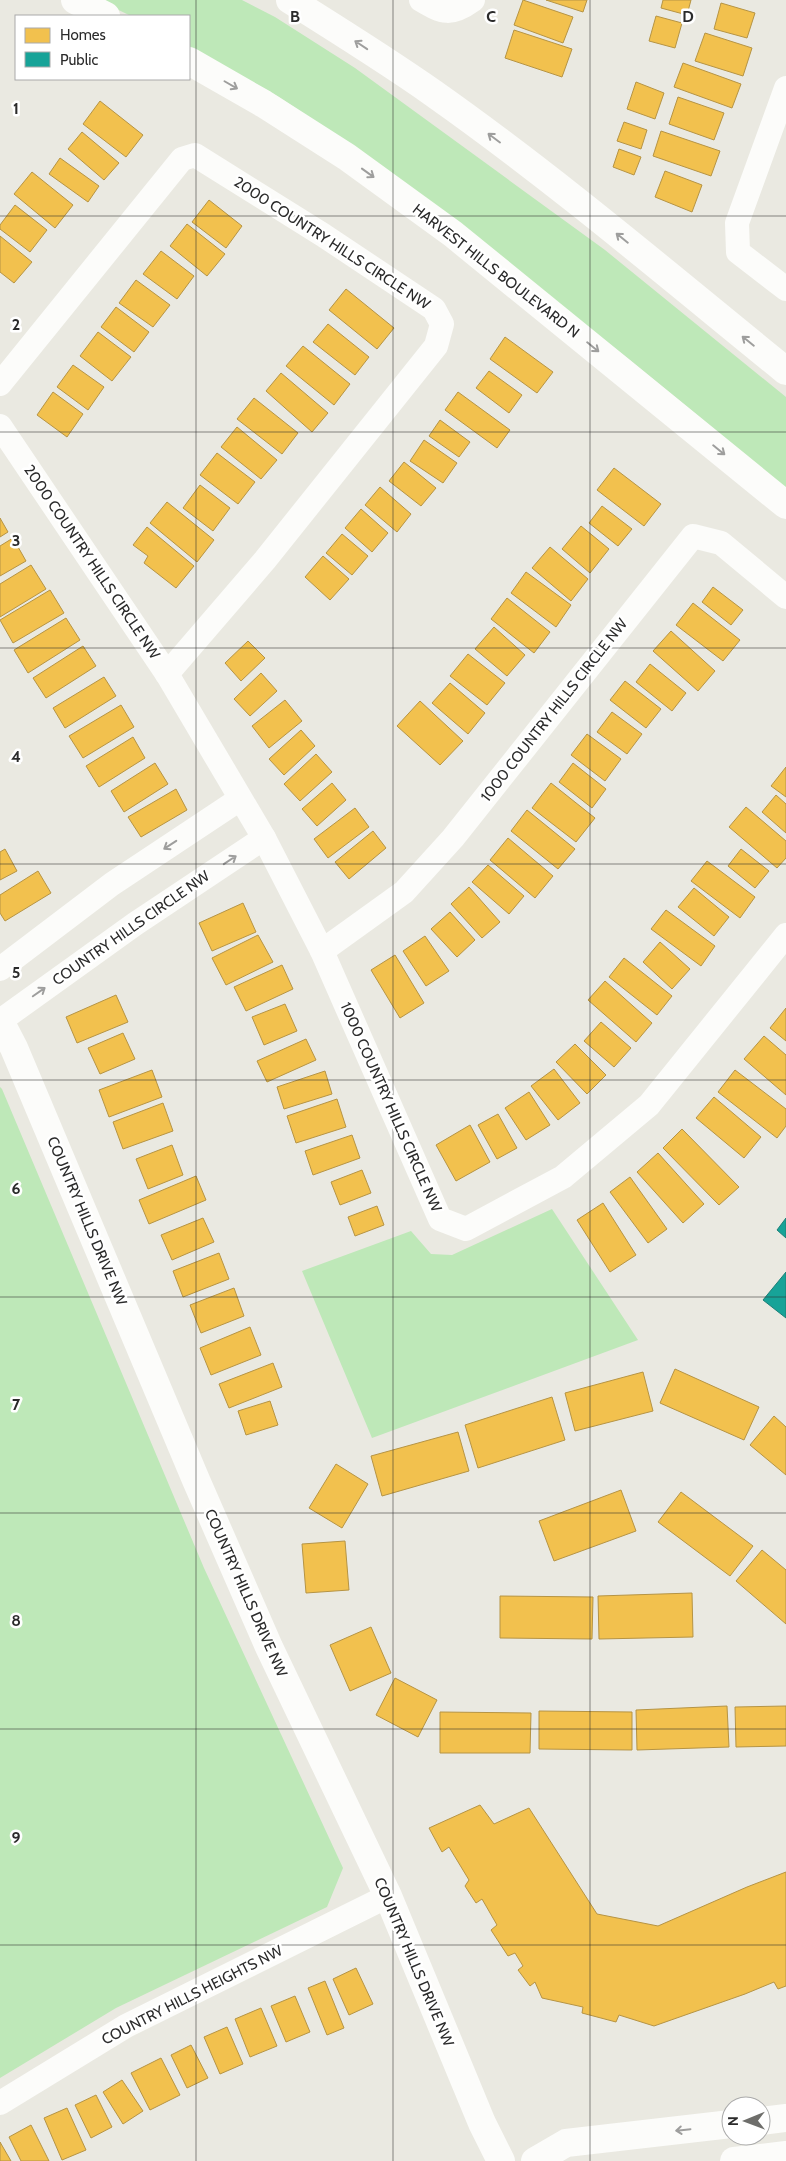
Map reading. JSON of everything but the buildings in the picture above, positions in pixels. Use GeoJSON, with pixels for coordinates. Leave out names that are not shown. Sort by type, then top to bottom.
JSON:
{"type":"FeatureCollection","features":[{"type":"Feature","properties":{"kind":"street"},"geometry":{"type":"LineString","coordinates":[[76,0],[104,15]]}},
{"type":"Feature","properties":{"kind":"street"},"geometry":{"type":"LineString","coordinates":[[290,0],[356,41],[479,126],[542,174],[786,371]]}},
{"type":"Feature","properties":{"kind":"street"},"geometry":{"type":"LineString","coordinates":[[421,0],[445,11],[458,11],[473,0]]}},
{"type":"Feature","properties":{"kind":"street","name":"HARVEST HILLS BOULEVARD N"},"geometry":{"type":"LineString","coordinates":[[190,62],[264,104],[347,157],[452,234],[786,505]]}},
{"type":"Feature","properties":{"kind":"street"},"geometry":{"type":"LineString","coordinates":[[786,88],[737,223],[738,252],[786,289]]}},
{"type":"Feature","properties":{"kind":"street","name":"2000 COUNTRY HILLS CIRCLE NW"},"geometry":{"type":"LineString","coordinates":[[0,384],[182,159],[195,155],[323,235],[434,309],[442,324],[436,346],[265,560],[167,674]]}},
{"type":"Feature","properties":{"kind":"street","name":"2000 COUNTRY HILLS CIRCLE NW"},"geometry":{"type":"LineString","coordinates":[[0,426],[167,674],[264,838]]}},
{"type":"Feature","properties":{"kind":"street","name":"1000 COUNTRY HILLS CIRCLE NW"},"geometry":{"type":"LineString","coordinates":[[322,951],[404,892],[453,838],[693,536],[721,543],[786,597]]}},
{"type":"Feature","properties":{"kind":"street"},"geometry":{"type":"LineString","coordinates":[[0,969],[112,884],[240,799]]}},
{"type":"Feature","properties":{"kind":"street","name":"1000 COUNTRY HILLS CIRCLE NW"},"geometry":{"type":"LineString","coordinates":[[264,838],[322,951],[440,1219],[466,1228],[563,1177],[649,1105],[786,935]]}},
{"type":"Feature","properties":{"kind":"street","name":"COUNTRY HILLS CIRCLE NW"},"geometry":{"type":"LineString","coordinates":[[0,1021],[120,935],[264,838]]}},
{"type":"Feature","properties":{"kind":"street","name":"COUNTRY HILLS DRIVE NW"},"geometry":{"type":"LineString","coordinates":[[0,1021],[14,1048],[196,1480],[269,1647],[388,1896],[482,2123],[501,2161]]}},
{"type":"Feature","properties":{"kind":"street","name":"COUNTRY HILLS HEIGHTS NW"},"geometry":{"type":"LineString","coordinates":[[0,2102],[126,2026],[388,1896]]}},
{"type":"Feature","properties":{"kind":"street"},"geometry":{"type":"LineString","coordinates":[[771,2120],[786,2118]]}},
{"type":"Feature","properties":{"kind":"street"},"geometry":{"type":"LineString","coordinates":[[535,2161],[566,2143],[721,2125]]}},
{"type":"Feature","properties":{"kind":"street"},"geometry":{"type":"LineString","coordinates":[[734,2161],[786,2155]]}},
{"type":"Feature","properties":{"kind":"green space"},"geometry":{"type":"Polygon","coordinates":[[[98,0],[242,0],[275,17],[355,68],[605,250],[786,397],[786,488],[630,360],[385,168],[279,97],[190,47],[190,15],[129,15],[98,0]]]}},
{"type":"Feature","properties":{"kind":"green space"},"geometry":{"type":"Polygon","coordinates":[[[0,1087],[204,1568],[343,1868],[327,1907],[116,2008],[0,2078],[0,1087]]]}},
{"type":"Feature","properties":{"kind":"green space"},"geometry":{"type":"Polygon","coordinates":[[[552,1209],[638,1340],[372,1438],[302,1271],[411,1231],[431,1254],[452,1255],[552,1209]]]}}]}
